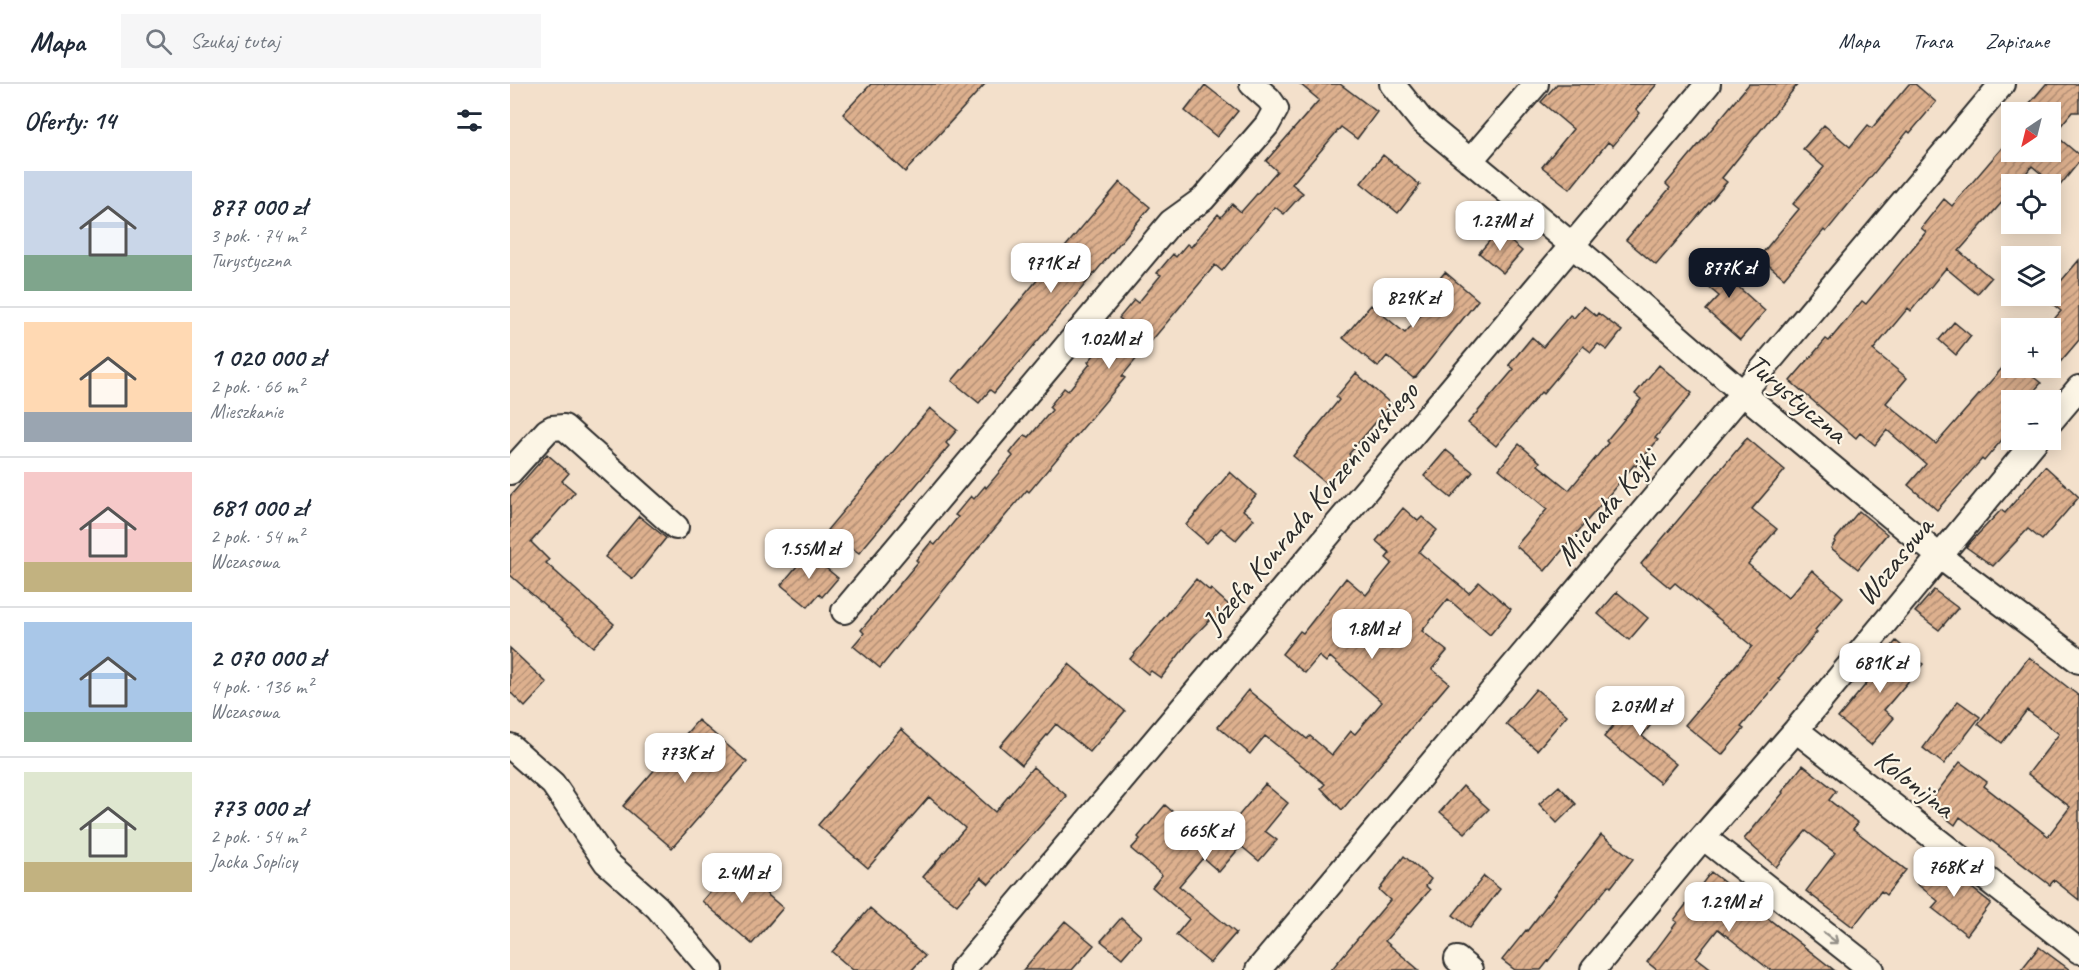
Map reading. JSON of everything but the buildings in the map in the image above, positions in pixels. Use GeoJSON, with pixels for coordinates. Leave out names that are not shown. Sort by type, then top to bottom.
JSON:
{"type":"FeatureCollection","features":[{"type":"Feature","properties":{"kind":"street"},"geometry":{"type":"LineString","coordinates":[[844,611],[1171,222],[1203,199],[1267,125],[1276,109],[1269,99],[1252,84]]}},
{"type":"Feature","properties":{"kind":"street","name":"Turystyczna"},"geometry":{"type":"LineString","coordinates":[[1392,84],[1421,120],[1572,245],[1742,393],[1939,556],[2079,661]]}},
{"type":"Feature","properties":{"kind":"street"},"geometry":{"type":"LineString","coordinates":[[1477,167],[1536,84]]}},
{"type":"Feature","properties":{"kind":"street","name":"Józefa Konrada Korzeniowskiego"},"geometry":{"type":"LineString","coordinates":[[962,970],[1708,84]]}},
{"type":"Feature","properties":{"kind":"street","name":"Michała Kajki"},"geometry":{"type":"LineString","coordinates":[[1258,970],[2002,84]]}},
{"type":"Feature","properties":{"kind":"street"},"geometry":{"type":"LineString","coordinates":[[2061,409],[2079,388]]}},
{"type":"Feature","properties":{"kind":"street"},"geometry":{"type":"LineString","coordinates":[[510,472],[547,431],[552,428],[564,428],[676,526]]}},
{"type":"Feature","properties":{"kind":"street","name":"Wczasowa"},"geometry":{"type":"LineString","coordinates":[[1593,970],[1703,837],[1796,730],[2028,450]]}},
{"type":"Feature","properties":{"kind":"street","name":"Kolonijna"},"geometry":{"type":"LineString","coordinates":[[1796,730],[2079,951]]}},
{"type":"Feature","properties":{"kind":"street"},"geometry":{"type":"LineString","coordinates":[[510,746],[553,784],[606,862],[657,907],[711,970]]}},
{"type":"Feature","properties":{"kind":"street"},"geometry":{"type":"LineString","coordinates":[[1703,837],[1872,970]]}}]}
